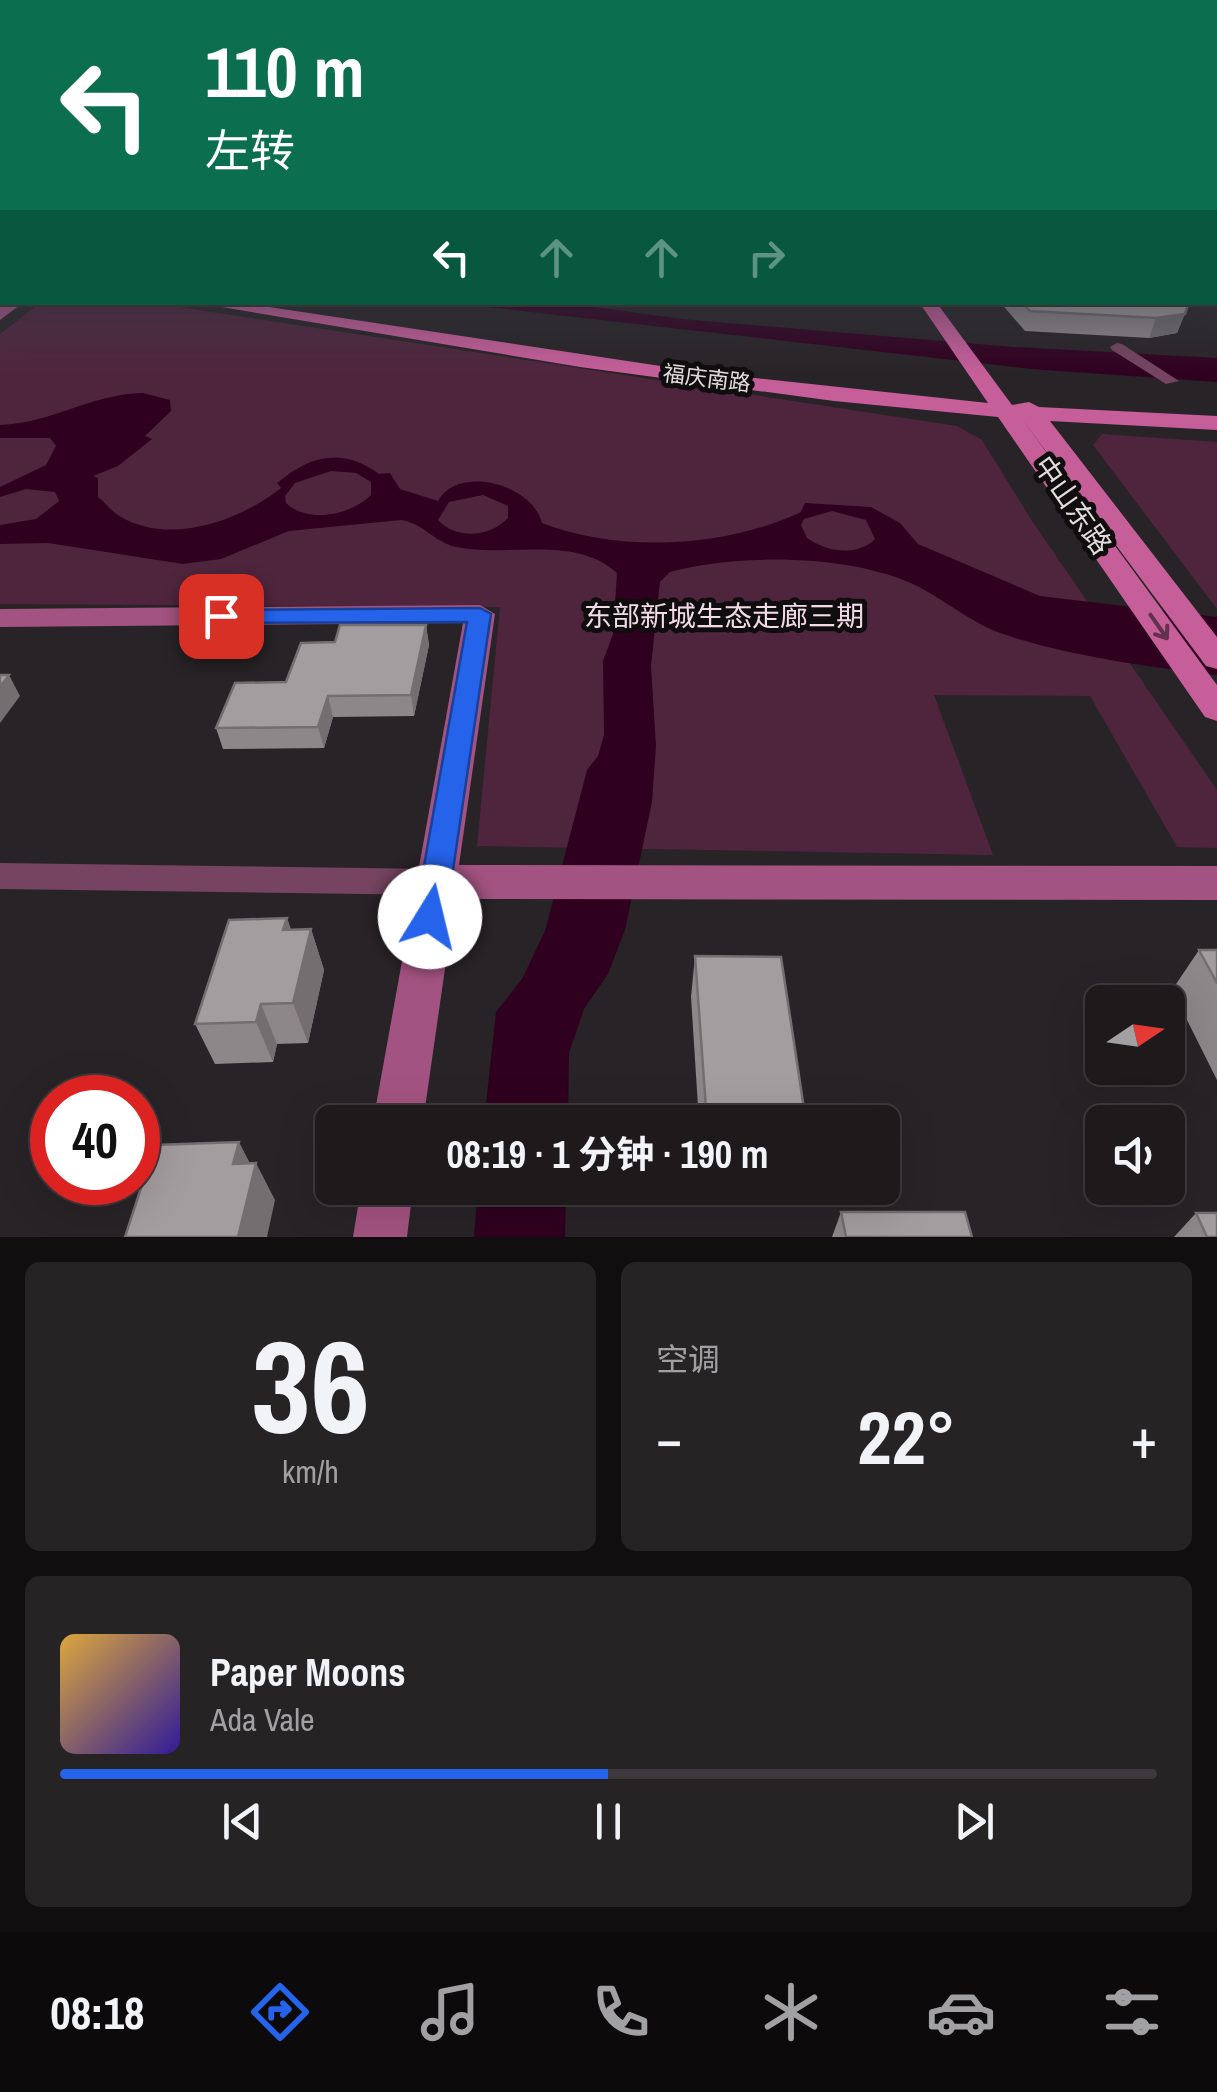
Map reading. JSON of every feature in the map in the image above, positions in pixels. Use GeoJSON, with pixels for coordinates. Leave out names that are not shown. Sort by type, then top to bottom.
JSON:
{"type":"FeatureCollection","features":[{"type":"Feature","properties":{"kind":"main road","name":"福庆南路"},"geometry":{"type":"LineString","coordinates":[[219,305],[562,359],[1015,407],[1217,423]]}},
{"type":"Feature","properties":{"kind":"main road","name":"福庆南路"},"geometry":{"type":"LineString","coordinates":[[318,305],[727,368],[1015,407],[1217,407]]}},
{"type":"Feature","properties":{"kind":"main road","name":"中山东路"},"geometry":{"type":"LineString","coordinates":[[928,305],[972,365],[1015,407],[1134,550],[1217,659]]}},
{"type":"Feature","properties":{"kind":"main road","name":"中山东路"},"geometry":{"type":"LineString","coordinates":[[950,305],[998,367],[1015,407],[1103,548],[1217,709]]}},
{"type":"Feature","properties":{"kind":"street"},"geometry":{"type":"LineString","coordinates":[[1118,347],[1171,381]]}},
{"type":"Feature","properties":{"kind":"street"},"geometry":{"type":"LineString","coordinates":[[0,618],[480,614],[401,1105]]}},
{"type":"Feature","properties":{"kind":"street"},"geometry":{"type":"LineString","coordinates":[[0,876],[436,882],[1217,883]]}},
{"type":"Feature","properties":{"kind":"street"},"geometry":{"type":"LineString","coordinates":[[380,1237],[385,1205]]}},
{"type":"Feature","properties":{"kind":"green space","name":"东部新城生态走廊三期"},"geometry":{"type":"Polygon","coordinates":[[[37,305],[166,305],[957,426],[982,440],[1032,521],[1217,790],[1217,848],[1177,847],[1090,696],[934,695],[993,855],[477,846],[500,607],[0,604],[0,334],[37,305]]]}},
{"type":"Feature","properties":{"kind":"green space"},"geometry":{"type":"Polygon","coordinates":[[[1102,434],[1217,442],[1217,609],[1093,445],[1102,434]]]}},
{"type":"Feature","properties":{"kind":"shaded area"},"geometry":{"type":"Polygon","coordinates":[[[470,305],[580,305],[682,319],[1014,347],[1217,358],[1217,382],[1031,369],[470,305]]]}},
{"type":"Feature","properties":{"kind":"shaded area"},"geometry":{"type":"Polygon","coordinates":[[[143,393],[170,400],[171,411],[145,436],[152,439],[118,466],[93,476],[98,478],[98,497],[118,515],[141,525],[183,529],[226,519],[265,500],[281,488],[277,483],[289,473],[327,458],[353,460],[379,474],[390,473],[400,489],[438,501],[461,484],[493,484],[524,498],[542,523],[573,533],[638,542],[706,539],[739,533],[801,512],[805,503],[871,507],[900,523],[918,544],[1040,596],[1217,617],[1217,675],[1032,643],[994,631],[919,587],[862,568],[762,560],[670,572],[660,582],[651,666],[656,746],[652,802],[625,930],[608,974],[584,1009],[569,1053],[568,1105],[486,1105],[496,1012],[522,979],[545,931],[587,770],[598,756],[604,735],[603,661],[613,634],[617,573],[581,554],[456,547],[401,520],[289,531],[221,559],[183,564],[48,543],[0,544],[0,525],[36,519],[59,501],[55,492],[26,489],[0,497],[0,487],[46,465],[56,446],[50,438],[0,438],[0,425],[37,419],[88,403],[143,393]],[[331,471],[295,483],[285,496],[286,503],[295,510],[317,515],[352,508],[371,495],[371,482],[356,473],[331,471]],[[483,495],[449,502],[438,520],[454,531],[473,534],[501,524],[508,518],[508,506],[483,495]],[[832,511],[804,519],[801,525],[807,538],[824,547],[851,550],[875,539],[866,520],[832,511]]]}},
{"type":"Feature","properties":{"kind":"shaded area"},"geometry":{"type":"Polygon","coordinates":[[[477,1205],[566,1205],[565,1237],[474,1237],[477,1205]]]}},
{"type":"Feature","properties":{"kind":"building"},"geometry":{"type":"Polygon","coordinates":[[[1025,305],[1188,305],[1185,314],[1156,318],[1030,311],[1025,305]]]}},
{"type":"Feature","properties":{"kind":"building"},"geometry":{"type":"Polygon","coordinates":[[[340,625],[426,625],[411,695],[328,696],[318,727],[216,728],[235,683],[286,682],[301,643],[335,642],[340,625]]]}},
{"type":"Feature","properties":{"kind":"building"},"geometry":{"type":"Polygon","coordinates":[[[287,918],[283,930],[311,929],[293,1003],[261,1004],[256,1022],[195,1024],[229,920],[287,918]]]}},
{"type":"Feature","properties":{"kind":"building"},"geometry":{"type":"Polygon","coordinates":[[[1199,950],[1217,950],[1217,983],[1199,950]]]}},
{"type":"Feature","properties":{"kind":"building"},"geometry":{"type":"Polygon","coordinates":[[[695,956],[781,957],[803,1105],[706,1105],[695,956]]]}},
{"type":"Feature","properties":{"kind":"building"},"geometry":{"type":"Polygon","coordinates":[[[239,1142],[233,1164],[256,1163],[238,1237],[125,1237],[135,1205],[160,1205],[160,1145],[239,1142]]]}},
{"type":"Feature","properties":{"kind":"building"},"geometry":{"type":"Polygon","coordinates":[[[841,1212],[965,1212],[972,1237],[846,1237],[841,1212]]]}},
{"type":"Feature","properties":{"kind":"building"},"geometry":{"type":"Polygon","coordinates":[[[1196,1213],[1217,1213],[1217,1237],[1207,1237],[1196,1213]]]}},
{"type":"Feature","properties":{"kind":"route"},"geometry":{"type":"LineString","coordinates":[[221,616],[480,614],[430,917]]}}]}
